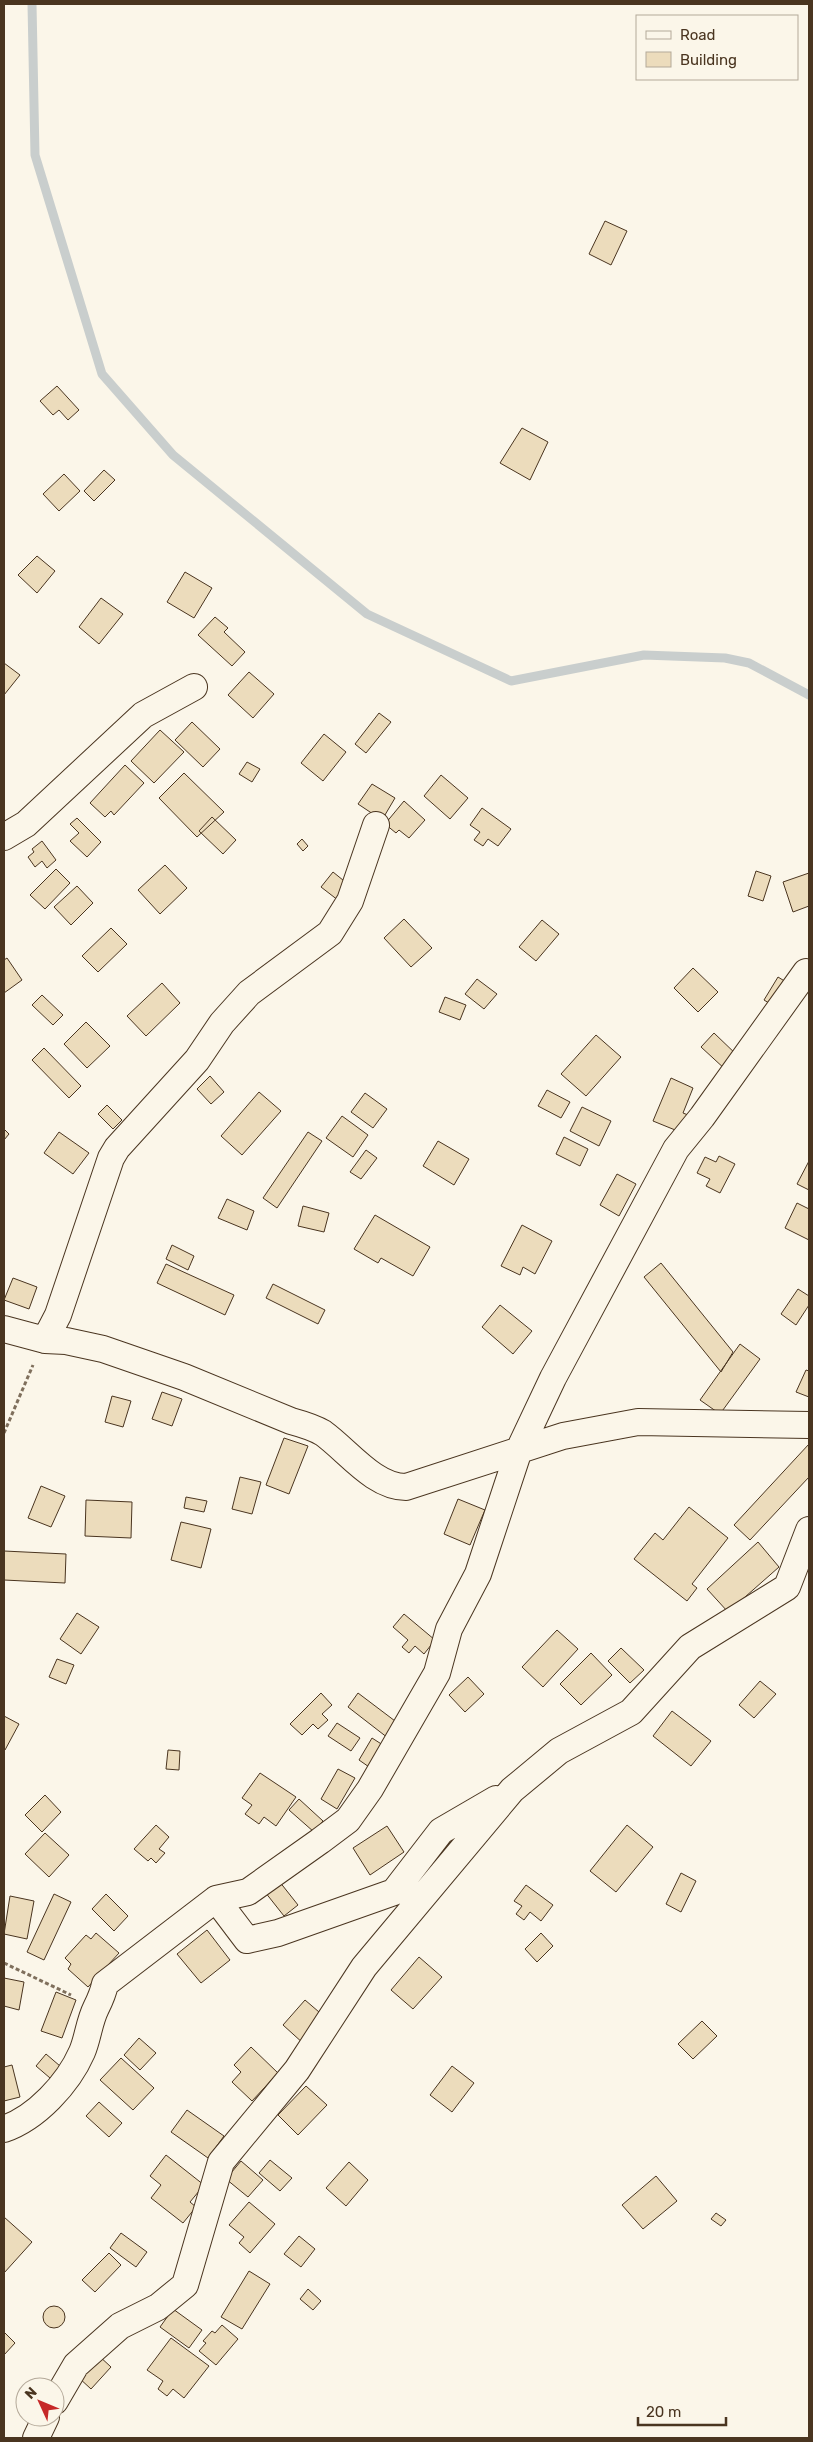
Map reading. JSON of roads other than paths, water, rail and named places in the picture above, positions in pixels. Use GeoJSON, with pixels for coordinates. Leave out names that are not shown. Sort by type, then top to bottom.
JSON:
{"type":"FeatureCollection","features":[{"type":"Feature","properties":{"kind":"street"},"geometry":{"type":"LineString","coordinates":[[4,837],[26,824],[143,714],[194,687]]}},
{"type":"Feature","properties":{"kind":"street"},"geometry":{"type":"LineString","coordinates":[[45,1340],[58,1315],[116,1148],[197,1060],[222,1023],[249,993],[330,933],[350,901],[376,825]]}},
{"type":"Feature","properties":{"kind":"street"},"geometry":{"type":"LineString","coordinates":[[4,2129],[17,2124],[28,2116],[72,2073],[82,2051],[96,2009],[102,2000],[105,1984],[216,1899],[248,1892],[348,1820],[370,1789],[437,1673],[449,1628],[478,1574],[520,1450],[553,1378],[676,1149],[702,1117],[806,972]]}},
{"type":"Feature","properties":{"kind":"street"},"geometry":{"type":"LineString","coordinates":[[4,1329],[45,1340],[66,1341],[103,1349],[184,1377],[291,1421],[308,1425],[322,1433],[360,1464],[395,1487],[406,1487],[563,1436],[638,1422],[809,1425]]}},
{"type":"Feature","properties":{"kind":"street"},"geometry":{"type":"LineString","coordinates":[[65,2384],[76,2365],[120,2326],[158,2307],[185,2285],[221,2162],[297,2070],[364,1967],[512,1790],[558,1751],[631,1712],[690,1647],[787,1588],[809,1530]]}},
{"type":"Feature","properties":{"kind":"street"},"geometry":{"type":"LineString","coordinates":[[216,1899],[247,1940],[278,1933],[394,1892],[440,1831],[512,1790]]}},
{"type":"Feature","properties":{"kind":"waterway"},"geometry":{"type":"LineString","coordinates":[[32,4],[35,155],[102,374],[173,455],[367,614],[511,681],[644,655],[725,658],[749,663],[809,695]]}}]}
